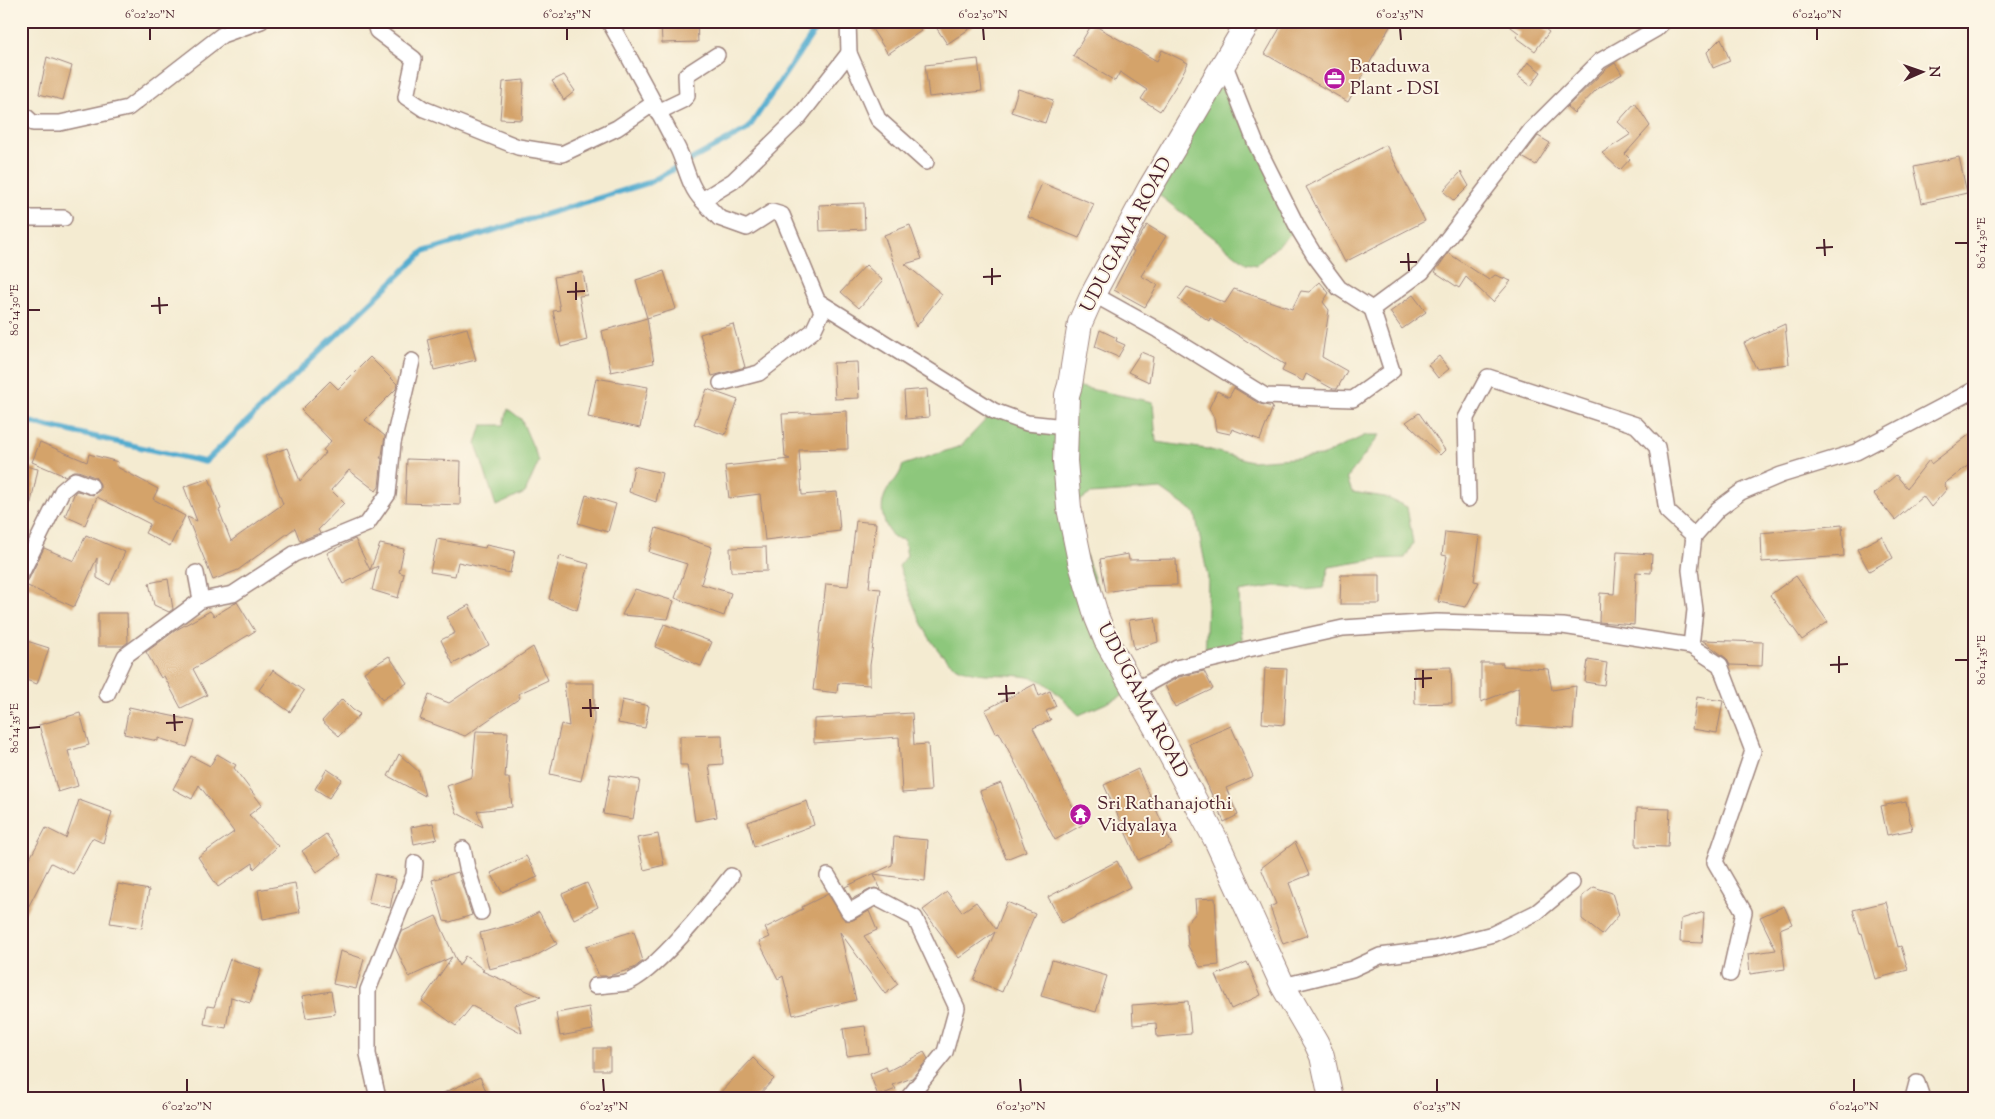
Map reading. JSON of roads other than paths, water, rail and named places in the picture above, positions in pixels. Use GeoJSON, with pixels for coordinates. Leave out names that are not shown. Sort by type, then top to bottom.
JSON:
{"type":"FeatureCollection","features":[{"type":"Feature","properties":{"kind":"main road","name":"UDUGAMA ROAD"},"geometry":{"type":"LineString","coordinates":[[1249,21],[1141,204],[1093,294],[1080,323],[1067,395],[1065,461],[1069,508],[1080,561],[1106,640],[1160,735],[1217,842],[1284,986],[1322,1056],[1331,1098]]}},
{"type":"Feature","properties":{"kind":"street"},"geometry":{"type":"LineString","coordinates":[[21,112],[33,123],[60,123],[128,108],[222,35],[261,21]]}},
{"type":"Feature","properties":{"kind":"street"},"geometry":{"type":"LineString","coordinates":[[374,21],[377,31],[414,58],[406,97],[424,109],[518,147],[562,154],[656,107],[683,100],[687,96],[686,75],[718,54]]}},
{"type":"Feature","properties":{"kind":"street"},"geometry":{"type":"LineString","coordinates":[[609,21],[656,107],[700,198],[719,218],[747,228],[772,212],[782,215],[822,312],[813,331],[760,373],[721,383]]}},
{"type":"Feature","properties":{"kind":"street"},"geometry":{"type":"LineString","coordinates":[[848,21],[848,53],[878,119],[926,162]]}},
{"type":"Feature","properties":{"kind":"street"},"geometry":{"type":"LineString","coordinates":[[1372,309],[1422,272],[1531,130],[1600,61],[1656,29],[1664,21]]}},
{"type":"Feature","properties":{"kind":"street"},"geometry":{"type":"LineString","coordinates":[[700,198],[733,181],[799,117],[848,53]]}},
{"type":"Feature","properties":{"kind":"street"},"geometry":{"type":"LineString","coordinates":[[1093,294],[1158,330],[1265,396],[1353,399],[1392,371],[1372,309],[1338,288],[1298,228],[1256,144],[1224,63]]}},
{"type":"Feature","properties":{"kind":"street"},"geometry":{"type":"LineString","coordinates":[[21,218],[64,218]]}},
{"type":"Feature","properties":{"kind":"street"},"geometry":{"type":"LineString","coordinates":[[816,300],[994,411],[1027,423],[1065,426]]}},
{"type":"Feature","properties":{"kind":"street"},"geometry":{"type":"LineString","coordinates":[[107,694],[125,656],[201,600],[233,594],[294,554],[367,524],[388,494],[393,443],[412,361]]}},
{"type":"Feature","properties":{"kind":"street"},"geometry":{"type":"LineString","coordinates":[[1468,499],[1466,418],[1488,377],[1636,425],[1657,447],[1667,511],[1694,536]]}},
{"type":"Feature","properties":{"kind":"street"},"geometry":{"type":"LineString","coordinates":[[1691,646],[1694,610],[1690,570],[1694,536],[1718,509],[1741,492],[1781,475],[1856,452],[1974,390]]}},
{"type":"Feature","properties":{"kind":"street"},"geometry":{"type":"LineString","coordinates":[[21,574],[62,491],[75,480],[91,486]]}},
{"type":"Feature","properties":{"kind":"street"},"geometry":{"type":"LineString","coordinates":[[196,572],[201,600]]}},
{"type":"Feature","properties":{"kind":"street"},"geometry":{"type":"LineString","coordinates":[[1134,691],[1176,668],[1236,654],[1244,650],[1343,628],[1437,622],[1563,626],[1691,646],[1720,665],[1753,751],[1715,862],[1744,912],[1730,974]]}},
{"type":"Feature","properties":{"kind":"street"},"geometry":{"type":"LineString","coordinates":[[464,849],[466,868],[481,912]]}},
{"type":"Feature","properties":{"kind":"street"},"geometry":{"type":"LineString","coordinates":[[378,1098],[368,1054],[368,990],[414,874],[415,863]]}},
{"type":"Feature","properties":{"kind":"street"},"geometry":{"type":"LineString","coordinates":[[595,986],[626,982],[650,968],[710,904],[731,876]]}},
{"type":"Feature","properties":{"kind":"street"},"geometry":{"type":"LineString","coordinates":[[828,876],[849,912],[875,897],[915,918],[957,1008],[945,1052],[908,1098]]}},
{"type":"Feature","properties":{"kind":"street"},"geometry":{"type":"LineString","coordinates":[[1284,986],[1352,968],[1380,956],[1435,949],[1493,934],[1537,912],[1572,883]]}},
{"type":"Feature","properties":{"kind":"street"},"geometry":{"type":"LineString","coordinates":[[1914,1098],[1917,1083],[1922,1098]]}},
{"type":"Feature","properties":{"kind":"waterway"},"geometry":{"type":"LineString","coordinates":[[21,420],[205,462],[423,252],[648,183],[748,129],[821,21]]}},
{"type":"Feature","properties":{"kind":"place","name":"Bataduwa Plant - DSI"},"geometry":{"type":"Point","coordinates":[1334,78]}},
{"type":"Feature","properties":{"kind":"place","name":"Sri Rathanajothi Vidyalaya"},"geometry":{"type":"Point","coordinates":[1081,815]}}]}
